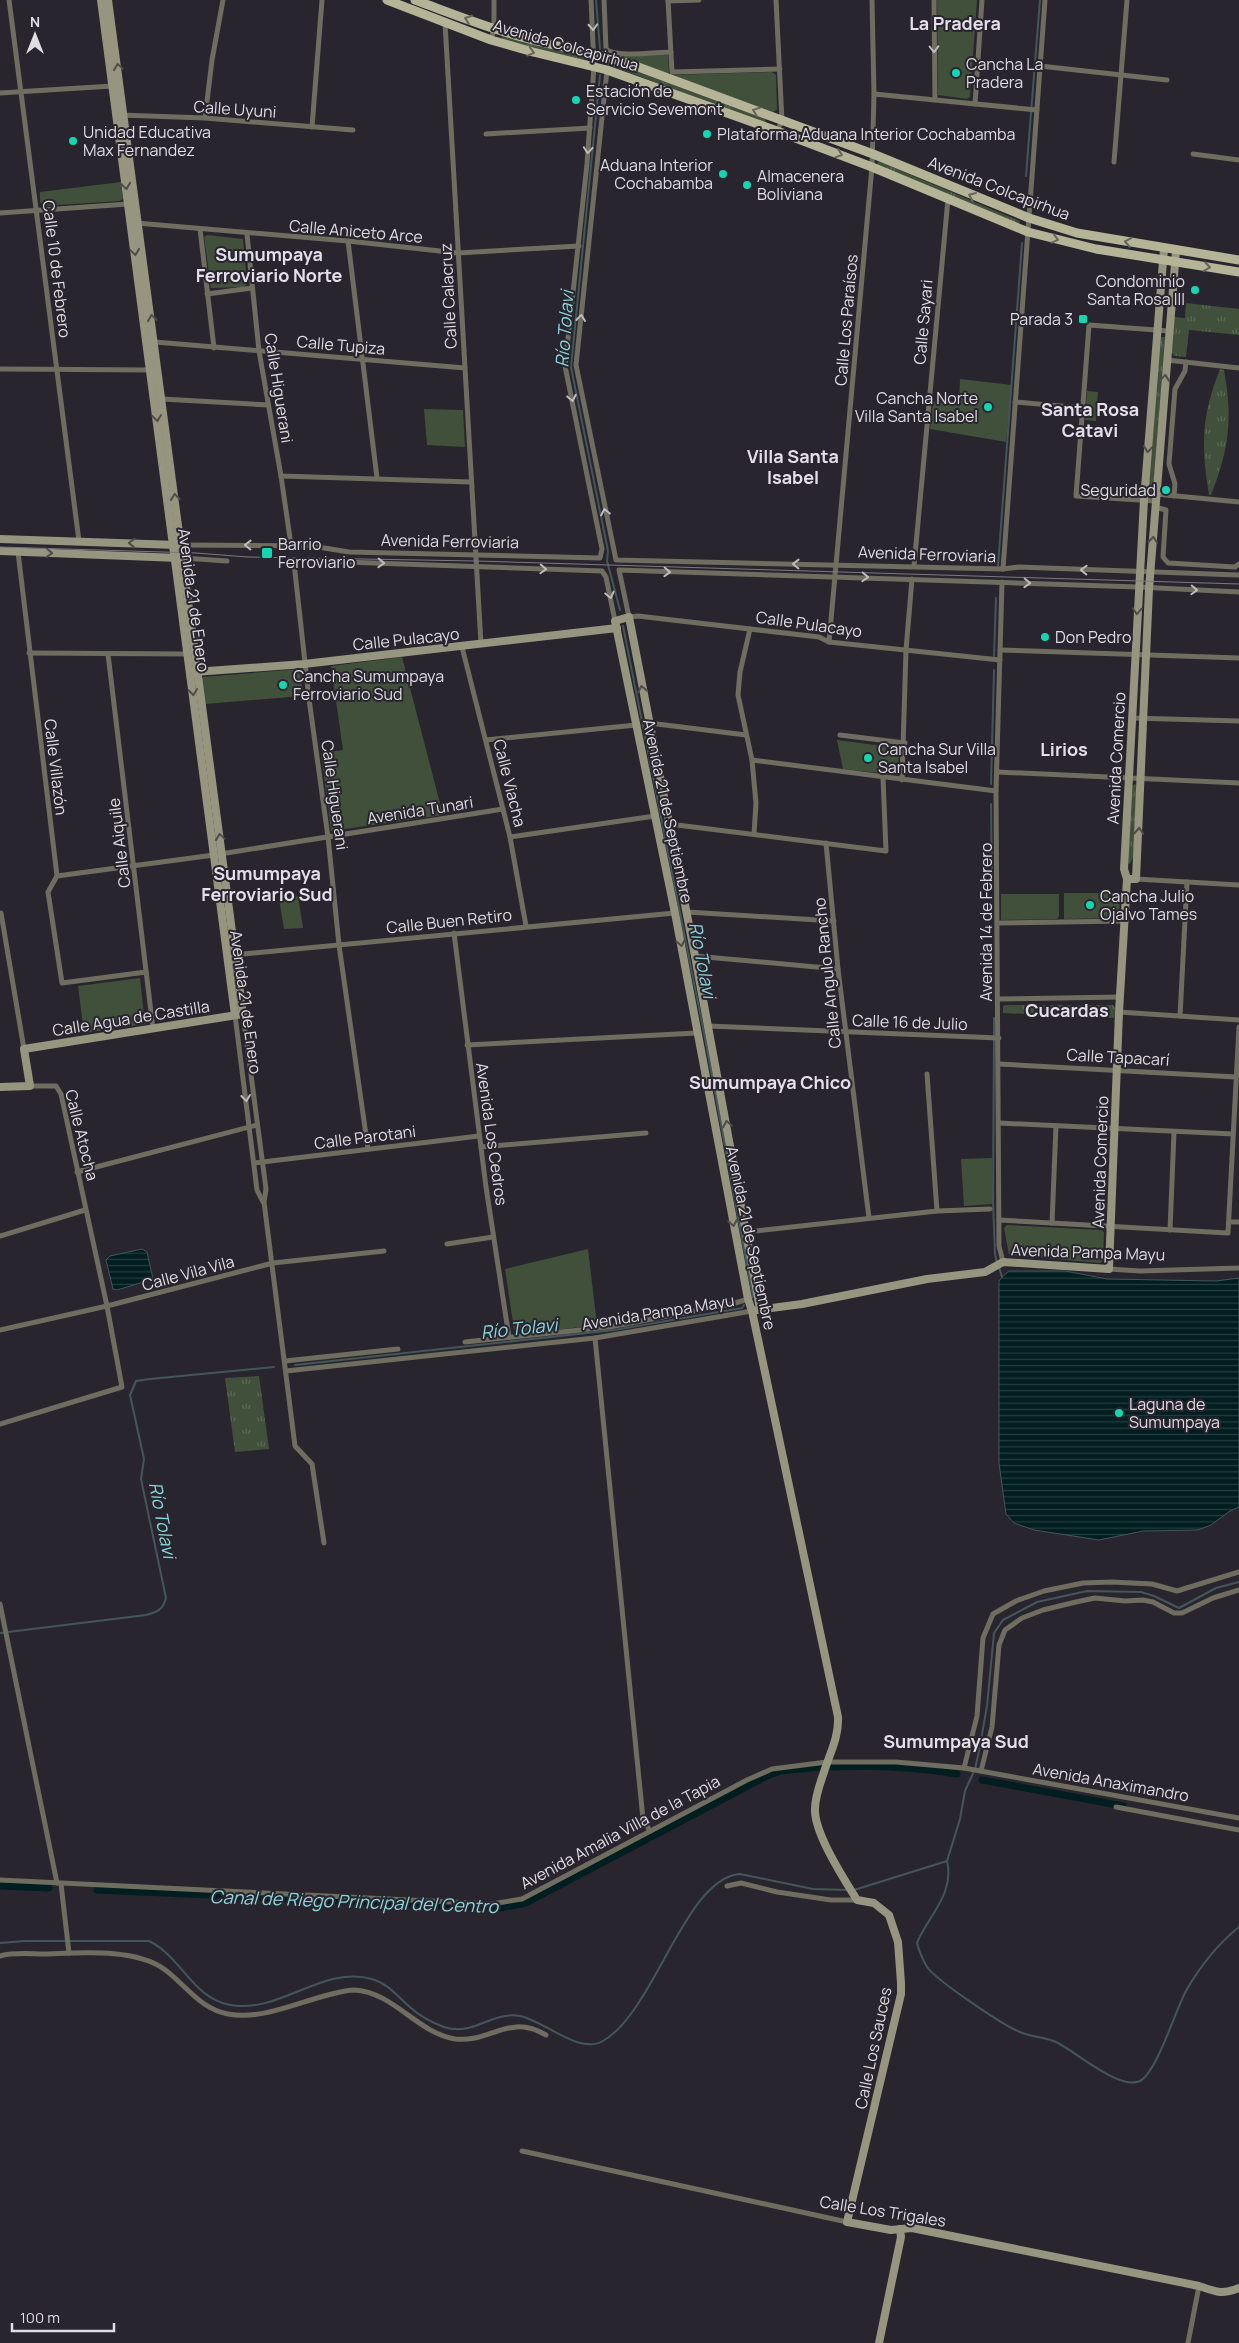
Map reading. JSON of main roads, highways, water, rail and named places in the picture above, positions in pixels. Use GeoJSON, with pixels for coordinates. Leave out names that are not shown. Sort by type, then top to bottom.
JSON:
{"type":"FeatureCollection","features":[{"type":"Feature","properties":{"kind":"main road","name":"Avenida Colcapirhua"},"geometry":{"type":"LineString","coordinates":[[387,0],[445,24],[491,40],[594,66],[777,131],[872,167],[1028,232],[1096,250],[1239,272]]}},
{"type":"Feature","properties":{"kind":"main road","name":"Avenida Colcapirhua"},"geometry":{"type":"LineString","coordinates":[[415,0],[494,29],[594,53],[873,154],[1030,218],[1077,233],[1239,260]]}},
{"type":"Feature","properties":{"kind":"waterway","name":"Río Tolavi"},"geometry":{"type":"LineString","coordinates":[[596,0],[600,49]]}},
{"type":"Feature","properties":{"kind":"waterway"},"geometry":{"type":"LineString","coordinates":[[1026,176],[1040,0]]}},
{"type":"Feature","properties":{"kind":"waterway","name":"Río Tolavi"},"geometry":{"type":"LineString","coordinates":[[600,75],[571,367],[608,551],[607,561],[620,610]]}},
{"type":"Feature","properties":{"kind":"waterway"},"geometry":{"type":"LineString","coordinates":[[998,566],[1022,243]]}},
{"type":"Feature","properties":{"kind":"waterway"},"geometry":{"type":"LineString","coordinates":[[994,656],[996,598]]}},
{"type":"Feature","properties":{"kind":"waterway","name":"Río Tolavi"},"geometry":{"type":"LineString","coordinates":[[623,626],[704,1033],[753,1297],[750,1299]]}},
{"type":"Feature","properties":{"kind":"waterway"},"geometry":{"type":"LineString","coordinates":[[991,784],[994,670]]}},
{"type":"Feature","properties":{"kind":"waterway"},"geometry":{"type":"LineString","coordinates":[[991,804],[992,882]]}},
{"type":"Feature","properties":{"kind":"waterway"},"geometry":{"type":"LineString","coordinates":[[994,1018],[994,1035]]}},
{"type":"Feature","properties":{"kind":"waterway"},"geometry":{"type":"LineString","coordinates":[[994,1040],[993,1201],[997,1263]]}},
{"type":"Feature","properties":{"kind":"waterway"},"geometry":{"type":"LineString","coordinates":[[999,1267],[1002,1277]]}},
{"type":"Feature","properties":{"kind":"waterway","name":"Río Tolavi"},"geometry":{"type":"LineString","coordinates":[[295,1365],[614,1330],[742,1308],[744,1305]]}},
{"type":"Feature","properties":{"kind":"waterway","name":"Río Tolavi"},"geometry":{"type":"LineString","coordinates":[[0,1633],[146,1615],[161,1608],[166,1598],[141,1479],[144,1459],[130,1395],[136,1381],[274,1367]]}},
{"type":"Feature","properties":{"kind":"waterway"},"geometry":{"type":"LineString","coordinates":[[947,1861],[960,1819],[965,1791],[975,1769],[987,1706],[994,1633],[1003,1620],[1037,1602],[1087,1591],[1141,1592],[1179,1608],[1216,1588],[1239,1582]]}},
{"type":"Feature","properties":{"kind":"waterway","name":"Canal de Riego Principal del Centro"},"geometry":{"type":"LineString","coordinates":[[97,1890],[499,1908],[526,1903],[767,1776],[781,1771],[820,1767]]}},
{"type":"Feature","properties":{"kind":"waterway","name":"Canal de Riego Principal del Centro"},"geometry":{"type":"LineString","coordinates":[[833,1767],[895,1767],[957,1774]]}},
{"type":"Feature","properties":{"kind":"waterway","name":"Canal de Riego Principal del Centro"},"geometry":{"type":"LineString","coordinates":[[982,1780],[1123,1806]]}},
{"type":"Feature","properties":{"kind":"waterway"},"geometry":{"type":"LineString","coordinates":[[947,1861],[948,1873],[944,1894],[917,1943],[927,1967],[956,1992],[1012,2028],[1024,2034],[1056,2042],[1098,2069],[1131,2083],[1140,2081],[1153,2066],[1191,1982],[1216,1949],[1239,1927]]}},
{"type":"Feature","properties":{"kind":"waterway"},"geometry":{"type":"LineString","coordinates":[[854,1890],[947,1861]]}},
{"type":"Feature","properties":{"kind":"waterway"},"geometry":{"type":"LineString","coordinates":[[0,1943],[25,1941],[149,1941],[170,1957],[196,1986],[206,1994],[217,2001],[230,2005],[248,2006],[266,2003],[318,1983],[354,1976],[378,1981],[389,1988],[418,2014],[444,2027],[464,2029],[500,2017],[520,2016],[530,2019],[573,2041],[583,2044],[594,2044],[603,2041],[622,2025],[639,2003],[686,1921],[703,1898],[720,1881],[740,1874],[813,1889],[849,1890]]}},
{"type":"Feature","properties":{"kind":"waterway","name":"Canal de Riego Principal del Centro"},"geometry":{"type":"LineString","coordinates":[[0,1886],[49,1888]]}},
{"type":"Feature","properties":{"kind":"tram line"},"geometry":{"type":"LineString","coordinates":[[0,547],[196,553],[248,557],[476,561],[1239,584]]}},
{"type":"Feature","properties":{"kind":"place","name":"Cancha La Pradera"},"geometry":{"type":"Point","coordinates":[956,73]}},
{"type":"Feature","properties":{"kind":"place","name":"Estación de Servicio Sevemont"},"geometry":{"type":"Point","coordinates":[576,100]}},
{"type":"Feature","properties":{"kind":"place","name":"Plataforma Aduana Interior Cochabamba"},"geometry":{"type":"Point","coordinates":[707,134]}},
{"type":"Feature","properties":{"kind":"place","name":"Unidad Educativa Max Fernandez"},"geometry":{"type":"Point","coordinates":[73,141]}},
{"type":"Feature","properties":{"kind":"place","name":"Aduana Interior Cochabamba"},"geometry":{"type":"Point","coordinates":[723,174]}},
{"type":"Feature","properties":{"kind":"place","name":"Almacenera Boliviana"},"geometry":{"type":"Point","coordinates":[747,185]}},
{"type":"Feature","properties":{"kind":"place","name":"Condominio Santa Rosa III"},"geometry":{"type":"Point","coordinates":[1195,290]}},
{"type":"Feature","properties":{"kind":"place","name":"Parada 3"},"geometry":{"type":"Point","coordinates":[1083,319]}},
{"type":"Feature","properties":{"kind":"place","name":"Cancha Norte Villa Santa Isabel"},"geometry":{"type":"Point","coordinates":[988,407]}},
{"type":"Feature","properties":{"kind":"place","name":"Seguridad"},"geometry":{"type":"Point","coordinates":[1166,490]}},
{"type":"Feature","properties":{"kind":"place","name":"Barrio Ferroviario"},"geometry":{"type":"Point","coordinates":[267,553]}},
{"type":"Feature","properties":{"kind":"place","name":"Don Pedro"},"geometry":{"type":"Point","coordinates":[1045,637]}},
{"type":"Feature","properties":{"kind":"place","name":"Cancha Sumumpaya Ferroviario Sud"},"geometry":{"type":"Point","coordinates":[283,685]}},
{"type":"Feature","properties":{"kind":"place","name":"Cancha Sur Villa Santa Isabel"},"geometry":{"type":"Point","coordinates":[868,758]}},
{"type":"Feature","properties":{"kind":"place","name":"Cancha Julio Ojalvo Tames"},"geometry":{"type":"Point","coordinates":[1090,905]}},
{"type":"Feature","properties":{"kind":"place","name":"Laguna de Sumumpaya"},"geometry":{"type":"Point","coordinates":[1119,1413]}},
{"type":"Feature","properties":{"kind":"district","name":"La Pradera"},"geometry":{"type":"Point","coordinates":[955,23]}},
{"type":"Feature","properties":{"kind":"district","name":"Sumumpaya Ferroviario Norte"},"geometry":{"type":"Point","coordinates":[269,264]}},
{"type":"Feature","properties":{"kind":"district","name":"Santa Rosa Catavi"},"geometry":{"type":"Point","coordinates":[1090,419]}},
{"type":"Feature","properties":{"kind":"district","name":"Villa Santa Isabel"},"geometry":{"type":"Point","coordinates":[793,466]}},
{"type":"Feature","properties":{"kind":"district","name":"Lirios"},"geometry":{"type":"Point","coordinates":[1064,749]}},
{"type":"Feature","properties":{"kind":"district","name":"Sumumpaya Ferroviario Sud"},"geometry":{"type":"Point","coordinates":[267,883]}},
{"type":"Feature","properties":{"kind":"district","name":"Cucardas"},"geometry":{"type":"Point","coordinates":[1067,1010]}},
{"type":"Feature","properties":{"kind":"district","name":"Sumumpaya Chico"},"geometry":{"type":"Point","coordinates":[770,1082]}},
{"type":"Feature","properties":{"kind":"district","name":"Sumumpaya Sud"},"geometry":{"type":"Point","coordinates":[956,1741]}}]}
